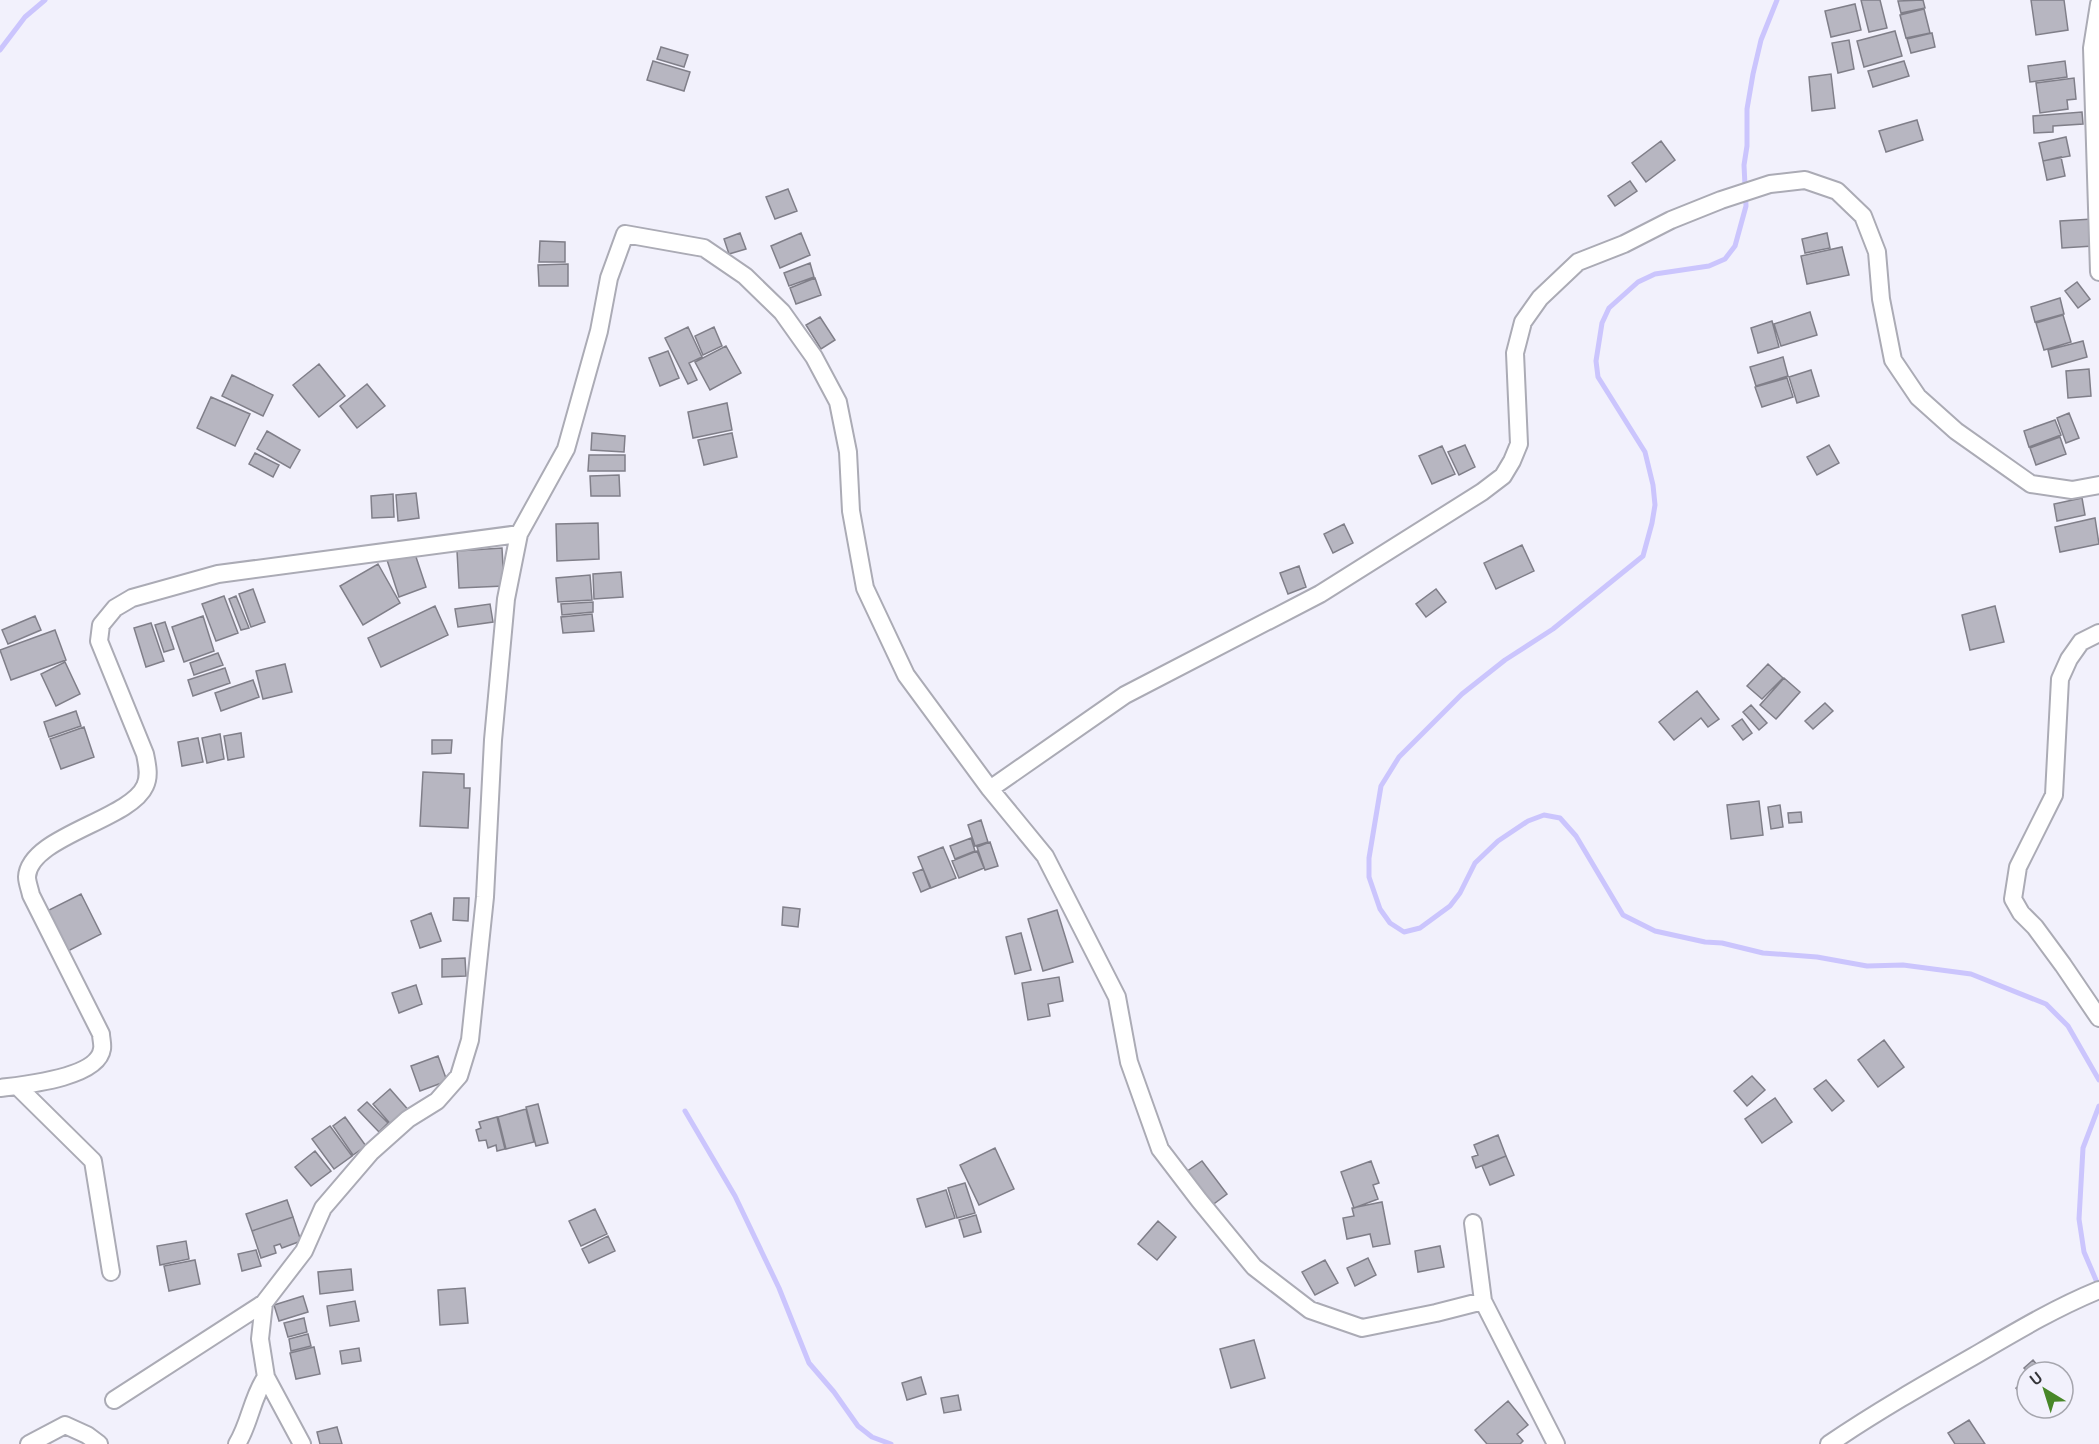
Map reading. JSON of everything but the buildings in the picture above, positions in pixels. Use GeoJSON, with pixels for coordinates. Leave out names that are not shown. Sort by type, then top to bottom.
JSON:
{"type":"FeatureCollection","features":[{"type":"Feature","properties":{"kind":"street"},"geometry":{"type":"LineString","coordinates":[[2099,4],[2092,48],[2099,272]]}},
{"type":"Feature","properties":{"kind":"street"},"geometry":{"type":"LineString","coordinates":[[990,789],[1125,695],[1320,594],[1482,492],[1503,476],[1519,444],[1515,353],[1523,322],[1540,298],[1578,262],[1720,200],[1770,184],[1805,180],[1838,190],[1863,216],[1877,252],[1881,299],[1893,360],[1918,397],[1956,431],[2031,484],[2072,490],[2099,485]]}},
{"type":"Feature","properties":{"kind":"street"},"geometry":{"type":"LineString","coordinates":[[114,1400],[264,1303],[304,1251],[323,1208],[371,1152],[408,1119],[437,1101],[459,1076],[470,1040],[485,897],[492,740],[506,599],[519,534],[566,449],[598,331],[609,278],[625,234],[704,248],[745,276],[782,312],[813,357],[838,402],[848,452],[851,512],[865,588],[906,675],[990,789],[1046,856],[1117,997],[1129,1062],[1160,1149],[1199,1200],[1254,1267],[1310,1310],[1362,1328],[1483,1301]]}},
{"type":"Feature","properties":{"kind":"street"},"geometry":{"type":"LineString","coordinates":[[0,1088],[57,1079],[82,1070],[98,1059],[102,1049],[101,1034],[31,895],[27,876],[36,858],[48,847],[134,801],[146,786],[148,771],[145,754],[99,641],[101,625],[115,608],[132,598],[218,574],[519,534]]}},
{"type":"Feature","properties":{"kind":"street"},"geometry":{"type":"LineString","coordinates":[[2099,633],[2081,642],[2069,659],[2060,679],[2054,795],[2018,867],[2013,899],[2020,913],[2035,927],[2099,1018]]}},
{"type":"Feature","properties":{"kind":"street"},"geometry":{"type":"LineString","coordinates":[[17,1086],[93,1161],[111,1272]]}},
{"type":"Feature","properties":{"kind":"street"},"geometry":{"type":"LineString","coordinates":[[1473,1223],[1483,1301],[1556,1444]]}},
{"type":"Feature","properties":{"kind":"street"},"geometry":{"type":"LineString","coordinates":[[1829,1444],[1873,1414],[2070,1302],[2099,1290]]}},
{"type":"Feature","properties":{"kind":"street"},"geometry":{"type":"LineString","coordinates":[[264,1303],[260,1340],[266,1377],[302,1444]]}},
{"type":"Feature","properties":{"kind":"street"},"geometry":{"type":"LineString","coordinates":[[237,1444],[257,1389],[266,1377]]}},
{"type":"Feature","properties":{"kind":"street"},"geometry":{"type":"LineString","coordinates":[[29,1444],[65,1425],[87,1435],[99,1444]]}},
{"type":"Feature","properties":{"kind":"waterway"},"geometry":{"type":"LineString","coordinates":[[0,50],[25,17],[45,0]]}},
{"type":"Feature","properties":{"kind":"waterway"},"geometry":{"type":"LineString","coordinates":[[1777,0],[1761,40],[1747,109],[1747,146],[1744,165],[1746,206],[1735,246],[1725,259],[1709,266],[1655,274],[1638,282],[1609,308],[1602,323],[1596,361],[1598,377],[1645,452],[1653,485],[1655,505],[1643,556],[1553,629],[1505,660],[1462,694],[1399,757],[1381,786],[1369,858],[1369,877],[1380,909],[1390,923],[1404,932],[1420,928],[1450,906],[1460,893],[1475,863],[1498,841],[1528,821],[1544,815],[1560,818],[1576,836],[1623,915],[1655,931],[1763,953],[1817,957],[1867,966],[1903,965],[1971,974],[2046,1004],[2068,1026],[2099,1080]]}},
{"type":"Feature","properties":{"kind":"waterway"},"geometry":{"type":"LineString","coordinates":[[2099,1106],[2083,1148],[2079,1219],[2084,1252],[2099,1287]]}},
{"type":"Feature","properties":{"kind":"waterway"},"geometry":{"type":"LineString","coordinates":[[685,1111],[735,1196],[779,1288],[809,1363],[834,1392],[858,1426],[872,1437],[891,1444]]}}]}
